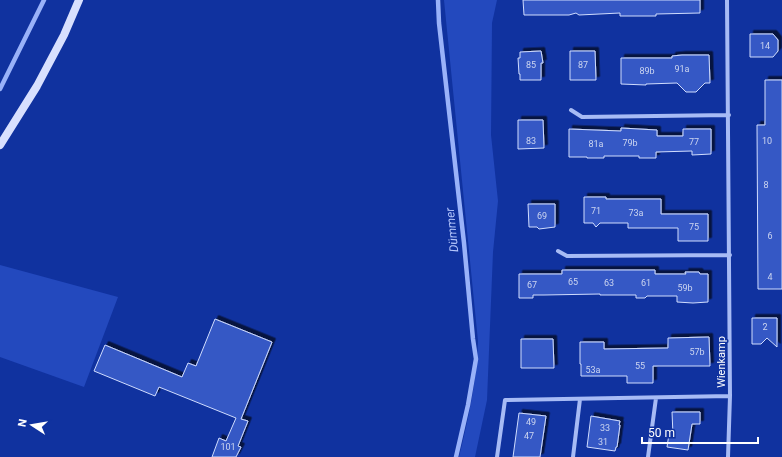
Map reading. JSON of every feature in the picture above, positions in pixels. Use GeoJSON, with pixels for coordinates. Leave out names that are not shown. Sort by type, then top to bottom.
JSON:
{"type":"FeatureCollection","features":[{"type":"Feature","properties":{"kind":"main road"},"geometry":{"type":"LineString","coordinates":[[0,145],[37,86],[64,35],[79,0]]}},
{"type":"Feature","properties":{"kind":"street","name":"Wienkamp"},"geometry":{"type":"LineString","coordinates":[[497,457],[505,400],[730,396],[727,0]]}},
{"type":"Feature","properties":{"kind":"street"},"geometry":{"type":"LineString","coordinates":[[571,110],[582,117],[729,116]]}},
{"type":"Feature","properties":{"kind":"street"},"geometry":{"type":"LineString","coordinates":[[558,251],[567,256],[730,255]]}},
{"type":"Feature","properties":{"kind":"street"},"geometry":{"type":"LineString","coordinates":[[728,457],[730,396]]}},
{"type":"Feature","properties":{"kind":"street"},"geometry":{"type":"LineString","coordinates":[[648,457],[656,398]]}},
{"type":"Feature","properties":{"kind":"street"},"geometry":{"type":"LineString","coordinates":[[573,457],[580,399]]}},
{"type":"Feature","properties":{"kind":"shaded area"},"geometry":{"type":"Polygon","coordinates":[[[444,0],[497,0],[492,23],[491,135],[498,201],[493,252],[487,400],[475,457],[459,457],[474,385],[478,341],[444,0]]]}},
{"type":"Feature","properties":{"kind":"shaded area"},"geometry":{"type":"Polygon","coordinates":[[[0,265],[118,297],[84,387],[0,357],[0,265]]]}},
{"type":"Feature","properties":{"kind":"building"},"geometry":{"type":"Polygon","coordinates":[[[523,0],[700,0],[700,13],[656,14],[656,16],[620,16],[620,13],[524,15],[523,0]]]}},
{"type":"Feature","properties":{"kind":"building"},"geometry":{"type":"Polygon","coordinates":[[[750,34],[773,34],[778,40],[778,51],[773,57],[750,57],[750,34]]]}},
{"type":"Feature","properties":{"kind":"building"},"geometry":{"type":"Polygon","coordinates":[[[541,51],[543,63],[541,63],[541,80],[520,80],[518,58],[520,58],[520,52],[541,51]]]}},
{"type":"Feature","properties":{"kind":"building"},"geometry":{"type":"Polygon","coordinates":[[[570,51],[595,51],[596,80],[570,80],[570,51]]]}},
{"type":"Feature","properties":{"kind":"building"},"geometry":{"type":"Polygon","coordinates":[[[709,55],[710,83],[705,83],[696,92],[686,92],[677,83],[646,85],[621,84],[621,58],[672,58],[672,56],[709,55]]]}},
{"type":"Feature","properties":{"kind":"building"},"geometry":{"type":"Polygon","coordinates":[[[765,80],[782,80],[782,289],[758,289],[757,125],[765,125],[765,80]]]}},
{"type":"Feature","properties":{"kind":"building"},"geometry":{"type":"Polygon","coordinates":[[[518,120],[543,120],[544,148],[518,149],[518,120]]]}},
{"type":"Feature","properties":{"kind":"building"},"geometry":{"type":"Polygon","coordinates":[[[621,128],[657,130],[657,136],[683,136],[683,129],[711,129],[711,154],[692,155],[692,151],[656,152],[656,158],[639,158],[639,156],[604,156],[604,158],[569,157],[569,129],[621,131],[621,128]]]}},
{"type":"Feature","properties":{"kind":"building"},"geometry":{"type":"Polygon","coordinates":[[[584,197],[606,197],[606,199],[661,199],[661,214],[708,214],[708,241],[678,241],[678,228],[628,228],[628,223],[600,223],[596,227],[593,223],[584,223],[584,197]]]}},
{"type":"Feature","properties":{"kind":"building"},"geometry":{"type":"Polygon","coordinates":[[[528,204],[555,204],[555,227],[539,229],[537,227],[529,227],[528,204]]]}},
{"type":"Feature","properties":{"kind":"building"},"geometry":{"type":"Polygon","coordinates":[[[562,270],[655,270],[655,274],[686,274],[685,272],[699,272],[700,274],[708,274],[708,302],[677,302],[677,296],[647,296],[645,298],[636,298],[636,295],[600,294],[533,295],[533,298],[519,298],[519,274],[562,274],[562,270]]]}},
{"type":"Feature","properties":{"kind":"building"},"geometry":{"type":"Polygon","coordinates":[[[752,318],[777,318],[777,347],[767,338],[761,344],[752,344],[752,318]]]}},
{"type":"Feature","properties":{"kind":"building"},"geometry":{"type":"Polygon","coordinates":[[[215,319],[272,342],[241,419],[248,421],[238,446],[241,447],[236,457],[212,457],[219,438],[226,441],[236,418],[159,387],[155,396],[94,371],[105,345],[182,377],[188,363],[196,366],[215,319]]]}},
{"type":"Feature","properties":{"kind":"building"},"geometry":{"type":"Polygon","coordinates":[[[709,337],[710,366],[653,366],[653,383],[627,383],[627,376],[581,376],[580,342],[604,342],[604,349],[668,348],[668,338],[709,337]]]}},
{"type":"Feature","properties":{"kind":"building"},"geometry":{"type":"Polygon","coordinates":[[[521,339],[553,339],[554,368],[521,368],[521,339]]]}},
{"type":"Feature","properties":{"kind":"building"},"geometry":{"type":"Polygon","coordinates":[[[672,412],[700,412],[700,424],[692,424],[688,450],[667,447],[669,434],[673,435],[672,412]]]}},
{"type":"Feature","properties":{"kind":"building"},"geometry":{"type":"Polygon","coordinates":[[[519,413],[546,416],[540,457],[513,457],[519,413]]]}},
{"type":"Feature","properties":{"kind":"building"},"geometry":{"type":"Polygon","coordinates":[[[591,416],[620,421],[617,447],[615,451],[587,447],[591,416]]]}},
{"type":"Feature","properties":{"kind":"waterway"},"geometry":{"type":"LineString","coordinates":[[0,89],[44,0]]}},
{"type":"Feature","properties":{"kind":"waterway","name":"Dümmer"},"geometry":{"type":"LineString","coordinates":[[438,0],[439,23],[476,359],[468,405],[456,457]]}}]}
